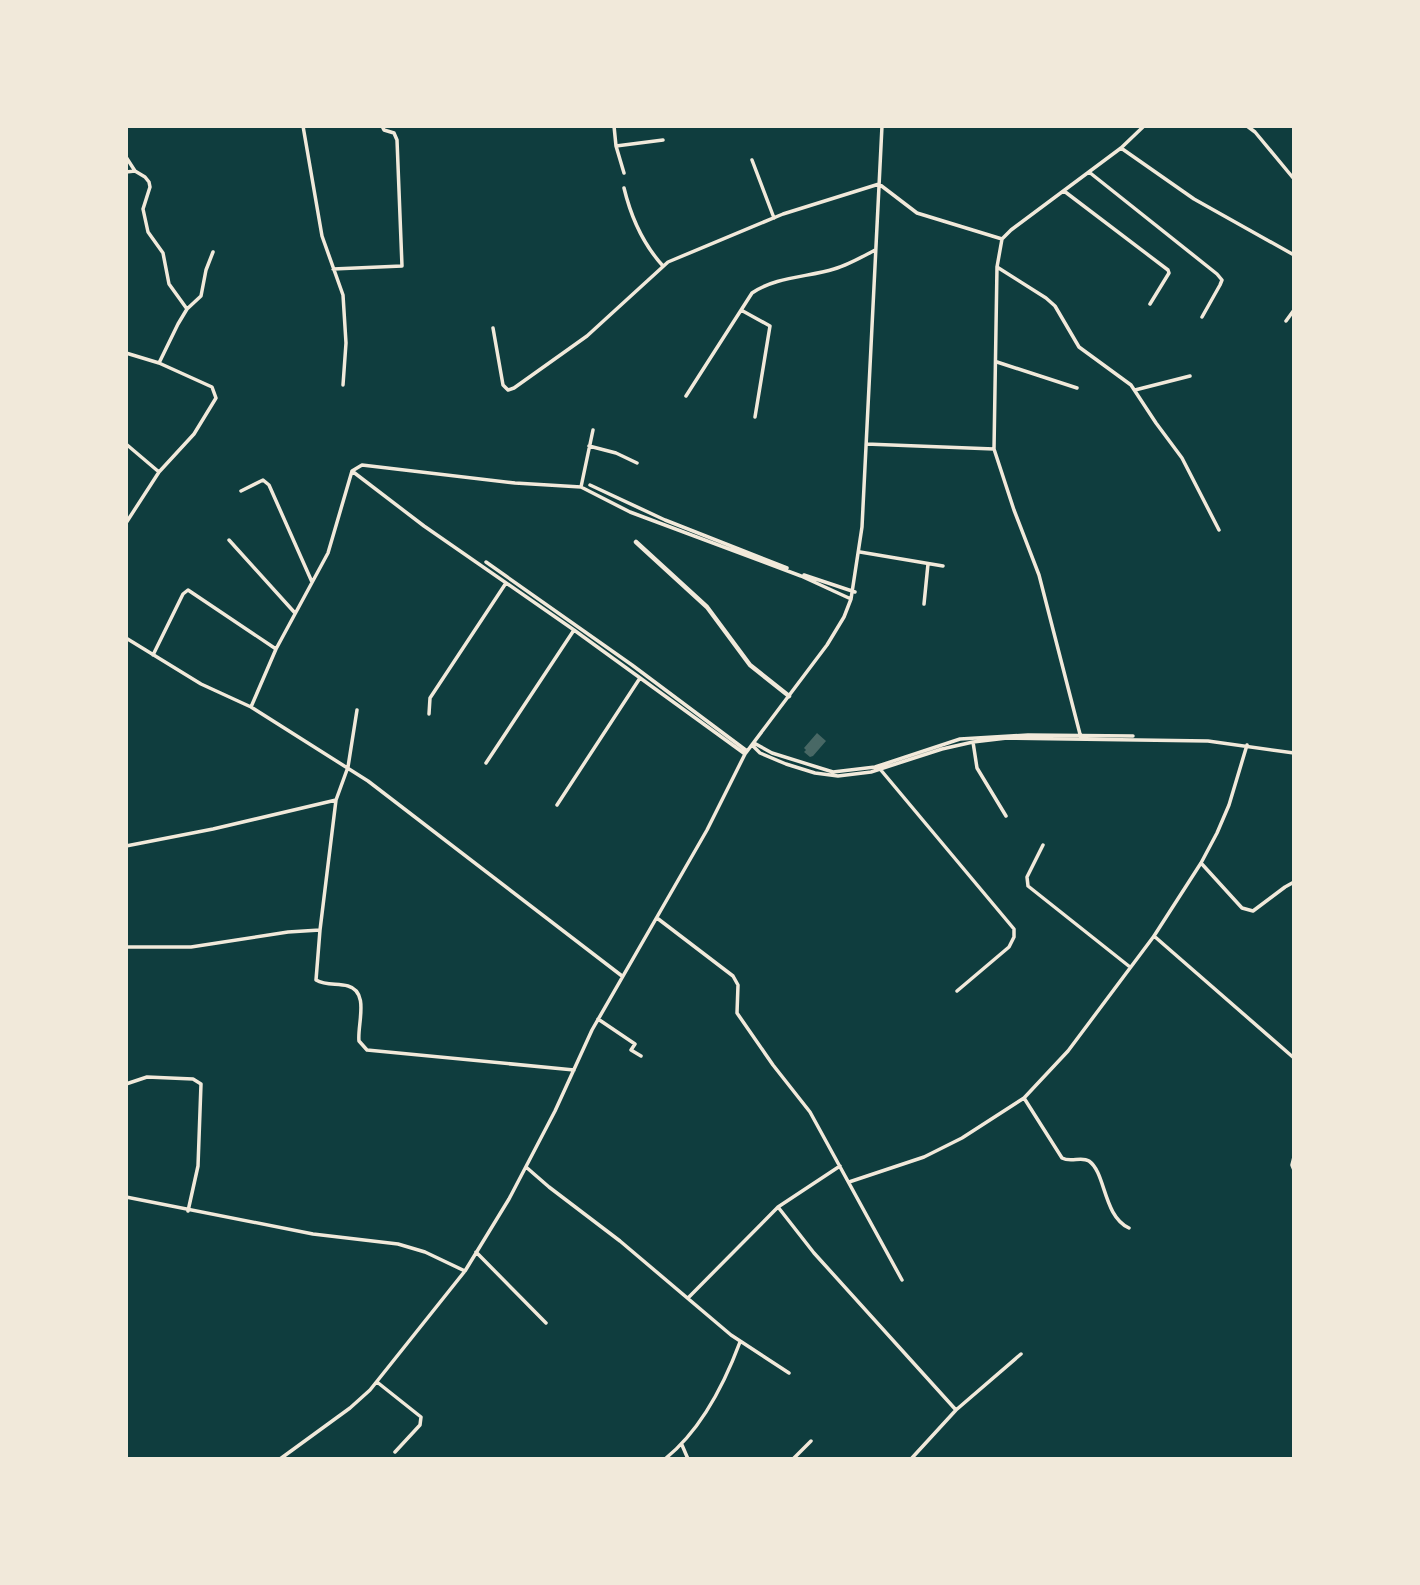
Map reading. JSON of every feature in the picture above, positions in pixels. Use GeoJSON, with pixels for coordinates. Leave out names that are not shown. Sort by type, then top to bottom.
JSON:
{"type":"FeatureCollection","features":[{"type":"Feature","properties":{"kind":"street"},"geometry":{"type":"LineString","coordinates":[[303,126],[322,236],[343,295],[346,343],[343,385]]}},
{"type":"Feature","properties":{"kind":"street"},"geometry":{"type":"LineString","coordinates":[[333,270],[402,266],[397,140],[394,133],[384,131],[382,126]]}},
{"type":"Feature","properties":{"kind":"street"},"geometry":{"type":"LineString","coordinates":[[614,126],[616,146],[624,173]]}},
{"type":"Feature","properties":{"kind":"street"},"geometry":{"type":"LineString","coordinates":[[280,1459],[351,1408],[377,1382],[465,1271],[526,1167],[598,1019],[706,830],[746,752],[836,633],[850,599],[860,552],[881,126]]}},
{"type":"Feature","properties":{"kind":"street"},"geometry":{"type":"LineString","coordinates":[[1081,738],[1039,575],[994,449],[997,267],[1002,239],[1011,230],[1121,148],[1144,126]]}},
{"type":"Feature","properties":{"kind":"street"},"geometry":{"type":"LineString","coordinates":[[1247,126],[1294,179]]}},
{"type":"Feature","properties":{"kind":"street"},"geometry":{"type":"LineString","coordinates":[[616,146],[663,140]]}},
{"type":"Feature","properties":{"kind":"street"},"geometry":{"type":"LineString","coordinates":[[1121,148],[1194,199],[1294,255]]}},
{"type":"Feature","properties":{"kind":"street"},"geometry":{"type":"LineString","coordinates":[[126,157],[135,171],[145,177],[150,187],[143,209],[148,233],[163,253],[169,284],[187,309]]}},
{"type":"Feature","properties":{"kind":"street"},"geometry":{"type":"LineString","coordinates":[[752,160],[774,218]]}},
{"type":"Feature","properties":{"kind":"street"},"geometry":{"type":"LineString","coordinates":[[126,172],[135,171]]}},
{"type":"Feature","properties":{"kind":"street"},"geometry":{"type":"LineString","coordinates":[[1089,172],[1222,280],[1202,317]]}},
{"type":"Feature","properties":{"kind":"street"},"geometry":{"type":"LineString","coordinates":[[493,328],[503,385],[508,390],[587,336],[674,259],[774,218],[878,184]]}},
{"type":"Feature","properties":{"kind":"street"},"geometry":{"type":"LineString","coordinates":[[878,184],[917,213],[1002,239]]}},
{"type":"Feature","properties":{"kind":"street"},"geometry":{"type":"LineString","coordinates":[[624,188],[630,214],[638,231],[652,255],[663,266]]}},
{"type":"Feature","properties":{"kind":"street"},"geometry":{"type":"LineString","coordinates":[[1064,191],[1168,270],[1169,273],[1150,304]]}},
{"type":"Feature","properties":{"kind":"street"},"geometry":{"type":"LineString","coordinates":[[686,396],[752,293],[759,288],[836,269],[875,250]]}},
{"type":"Feature","properties":{"kind":"street"},"geometry":{"type":"LineString","coordinates":[[159,363],[187,309],[203,292],[206,271],[213,252]]}},
{"type":"Feature","properties":{"kind":"street"},"geometry":{"type":"LineString","coordinates":[[997,267],[1055,306],[1079,347],[1125,379],[1135,390],[1156,423],[1178,450],[1219,530]]}},
{"type":"Feature","properties":{"kind":"street"},"geometry":{"type":"LineString","coordinates":[[741,310],[770,326],[755,417]]}},
{"type":"Feature","properties":{"kind":"street"},"geometry":{"type":"LineString","coordinates":[[1286,321],[1294,310]]}},
{"type":"Feature","properties":{"kind":"street"},"geometry":{"type":"LineString","coordinates":[[126,353],[159,363],[212,387],[216,398],[194,434],[159,472],[126,523]]}},
{"type":"Feature","properties":{"kind":"street"},"geometry":{"type":"LineString","coordinates":[[997,362],[1077,388]]}},
{"type":"Feature","properties":{"kind":"street"},"geometry":{"type":"LineString","coordinates":[[1135,390],[1190,376]]}},
{"type":"Feature","properties":{"kind":"street"},"geometry":{"type":"LineString","coordinates":[[581,487],[593,430]]}},
{"type":"Feature","properties":{"kind":"street"},"geometry":{"type":"LineString","coordinates":[[126,444],[159,472]]}},
{"type":"Feature","properties":{"kind":"street"},"geometry":{"type":"LineString","coordinates":[[866,444],[994,449]]}},
{"type":"Feature","properties":{"kind":"street"},"geometry":{"type":"LineString","coordinates":[[589,446],[616,453],[637,463]]}},
{"type":"Feature","properties":{"kind":"street"},"geometry":{"type":"LineString","coordinates":[[251,707],[276,649],[328,553],[352,471],[362,466],[502,482],[581,487],[630,512],[801,576],[850,599]]}},
{"type":"Feature","properties":{"kind":"street"},"geometry":{"type":"LineString","coordinates":[[352,471],[424,526],[746,752]]}},
{"type":"Feature","properties":{"kind":"street"},"geometry":{"type":"LineString","coordinates":[[240,491],[263,480],[269,485],[312,582]]}},
{"type":"Feature","properties":{"kind":"street"},"geometry":{"type":"LineString","coordinates":[[590,485],[665,520],[796,572],[855,592]]}},
{"type":"Feature","properties":{"kind":"street"},"geometry":{"type":"LineString","coordinates":[[229,540],[295,613]]}},
{"type":"Feature","properties":{"kind":"street"},"geometry":{"type":"LineString","coordinates":[[636,542],[707,607],[750,665],[789,696]]}},
{"type":"Feature","properties":{"kind":"street"},"geometry":{"type":"LineString","coordinates":[[860,552],[943,566]]}},
{"type":"Feature","properties":{"kind":"street"},"geometry":{"type":"LineString","coordinates":[[486,562],[632,665],[746,752]]}},
{"type":"Feature","properties":{"kind":"street"},"geometry":{"type":"LineString","coordinates":[[924,604],[928,564]]}},
{"type":"Feature","properties":{"kind":"street"},"geometry":{"type":"LineString","coordinates":[[429,714],[430,698],[506,583]]}},
{"type":"Feature","properties":{"kind":"street"},"geometry":{"type":"LineString","coordinates":[[153,655],[183,594],[188,590],[276,649]]}},
{"type":"Feature","properties":{"kind":"street"},"geometry":{"type":"LineString","coordinates":[[486,763],[574,630]]}},
{"type":"Feature","properties":{"kind":"street"},"geometry":{"type":"LineString","coordinates":[[126,638],[201,684],[251,707],[348,767],[501,881],[622,976]]}},
{"type":"Feature","properties":{"kind":"street"},"geometry":{"type":"LineString","coordinates":[[557,805],[640,678]]}},
{"type":"Feature","properties":{"kind":"street"},"geometry":{"type":"LineString","coordinates":[[357,709],[348,767],[336,800],[315,977],[320,982],[350,986],[356,990],[361,1001],[359,1041],[367,1050],[574,1070]]}},
{"type":"Feature","properties":{"kind":"street"},"geometry":{"type":"LineString","coordinates":[[753,744],[834,772],[875,767],[960,739],[1028,735],[1133,736]]}},
{"type":"Feature","properties":{"kind":"street"},"geometry":{"type":"LineString","coordinates":[[753,744],[760,753],[786,764],[815,773],[838,776],[854,776],[973,742],[1007,738],[1208,741],[1294,753]]}},
{"type":"Feature","properties":{"kind":"street"},"geometry":{"type":"LineString","coordinates":[[973,742],[977,768],[1006,816]]}},
{"type":"Feature","properties":{"kind":"street"},"geometry":{"type":"LineString","coordinates":[[849,1182],[923,1157],[962,1138],[1024,1098],[1068,1051],[1154,936],[1201,863],[1229,805],[1247,745]]}},
{"type":"Feature","properties":{"kind":"street"},"geometry":{"type":"LineString","coordinates":[[880,769],[1014,929],[1014,937],[1009,947],[957,991]]}},
{"type":"Feature","properties":{"kind":"street"},"geometry":{"type":"LineString","coordinates":[[126,846],[336,800]]}},
{"type":"Feature","properties":{"kind":"street"},"geometry":{"type":"LineString","coordinates":[[1043,845],[1027,877],[1028,886],[1130,967]]}},
{"type":"Feature","properties":{"kind":"street"},"geometry":{"type":"LineString","coordinates":[[1201,863],[1242,908],[1253,911],[1294,883]]}},
{"type":"Feature","properties":{"kind":"street"},"geometry":{"type":"LineString","coordinates":[[657,918],[733,976],[738,985],[737,1013],[810,1112],[902,1280]]}},
{"type":"Feature","properties":{"kind":"street"},"geometry":{"type":"LineString","coordinates":[[126,947],[191,947],[288,932],[320,930]]}},
{"type":"Feature","properties":{"kind":"street"},"geometry":{"type":"LineString","coordinates":[[1154,936],[1294,1058]]}},
{"type":"Feature","properties":{"kind":"street"},"geometry":{"type":"LineString","coordinates":[[598,1019],[635,1044],[631,1050],[641,1056]]}},
{"type":"Feature","properties":{"kind":"street"},"geometry":{"type":"LineString","coordinates":[[126,1084],[147,1077],[192,1079],[201,1084],[198,1166],[188,1211]]}},
{"type":"Feature","properties":{"kind":"street"},"geometry":{"type":"LineString","coordinates":[[1024,1098],[1062,1158],[1067,1161],[1082,1159],[1092,1164],[1114,1215],[1121,1225],[1129,1228]]}},
{"type":"Feature","properties":{"kind":"street"},"geometry":{"type":"LineString","coordinates":[[1294,1157],[1294,1170]]}},
{"type":"Feature","properties":{"kind":"street"},"geometry":{"type":"LineString","coordinates":[[688,1298],[778,1207],[840,1166]]}},
{"type":"Feature","properties":{"kind":"street"},"geometry":{"type":"LineString","coordinates":[[526,1167],[740,1342],[789,1373]]}},
{"type":"Feature","properties":{"kind":"street"},"geometry":{"type":"LineString","coordinates":[[126,1197],[313,1234],[398,1244],[425,1252],[465,1271]]}},
{"type":"Feature","properties":{"kind":"street"},"geometry":{"type":"LineString","coordinates":[[778,1207],[814,1253],[956,1410]]}},
{"type":"Feature","properties":{"kind":"street"},"geometry":{"type":"LineString","coordinates":[[476,1252],[547,1324]]}},
{"type":"Feature","properties":{"kind":"street"},"geometry":{"type":"LineString","coordinates":[[665,1459],[682,1445],[710,1405],[740,1342]]}},
{"type":"Feature","properties":{"kind":"street"},"geometry":{"type":"LineString","coordinates":[[912,1458],[956,1410],[1021,1354]]}},
{"type":"Feature","properties":{"kind":"street"},"geometry":{"type":"LineString","coordinates":[[377,1382],[421,1417],[420,1424],[395,1452]]}},
{"type":"Feature","properties":{"kind":"street"},"geometry":{"type":"LineString","coordinates":[[793,1459],[811,1441]]}},
{"type":"Feature","properties":{"kind":"street"},"geometry":{"type":"LineString","coordinates":[[682,1445],[688,1459]]}},
{"type":"Feature","properties":{"kind":"building"},"geometry":{"type":"Polygon","coordinates":[[[817,733],[826,741],[810,757],[804,752],[804,748],[817,733]]]}}]}
